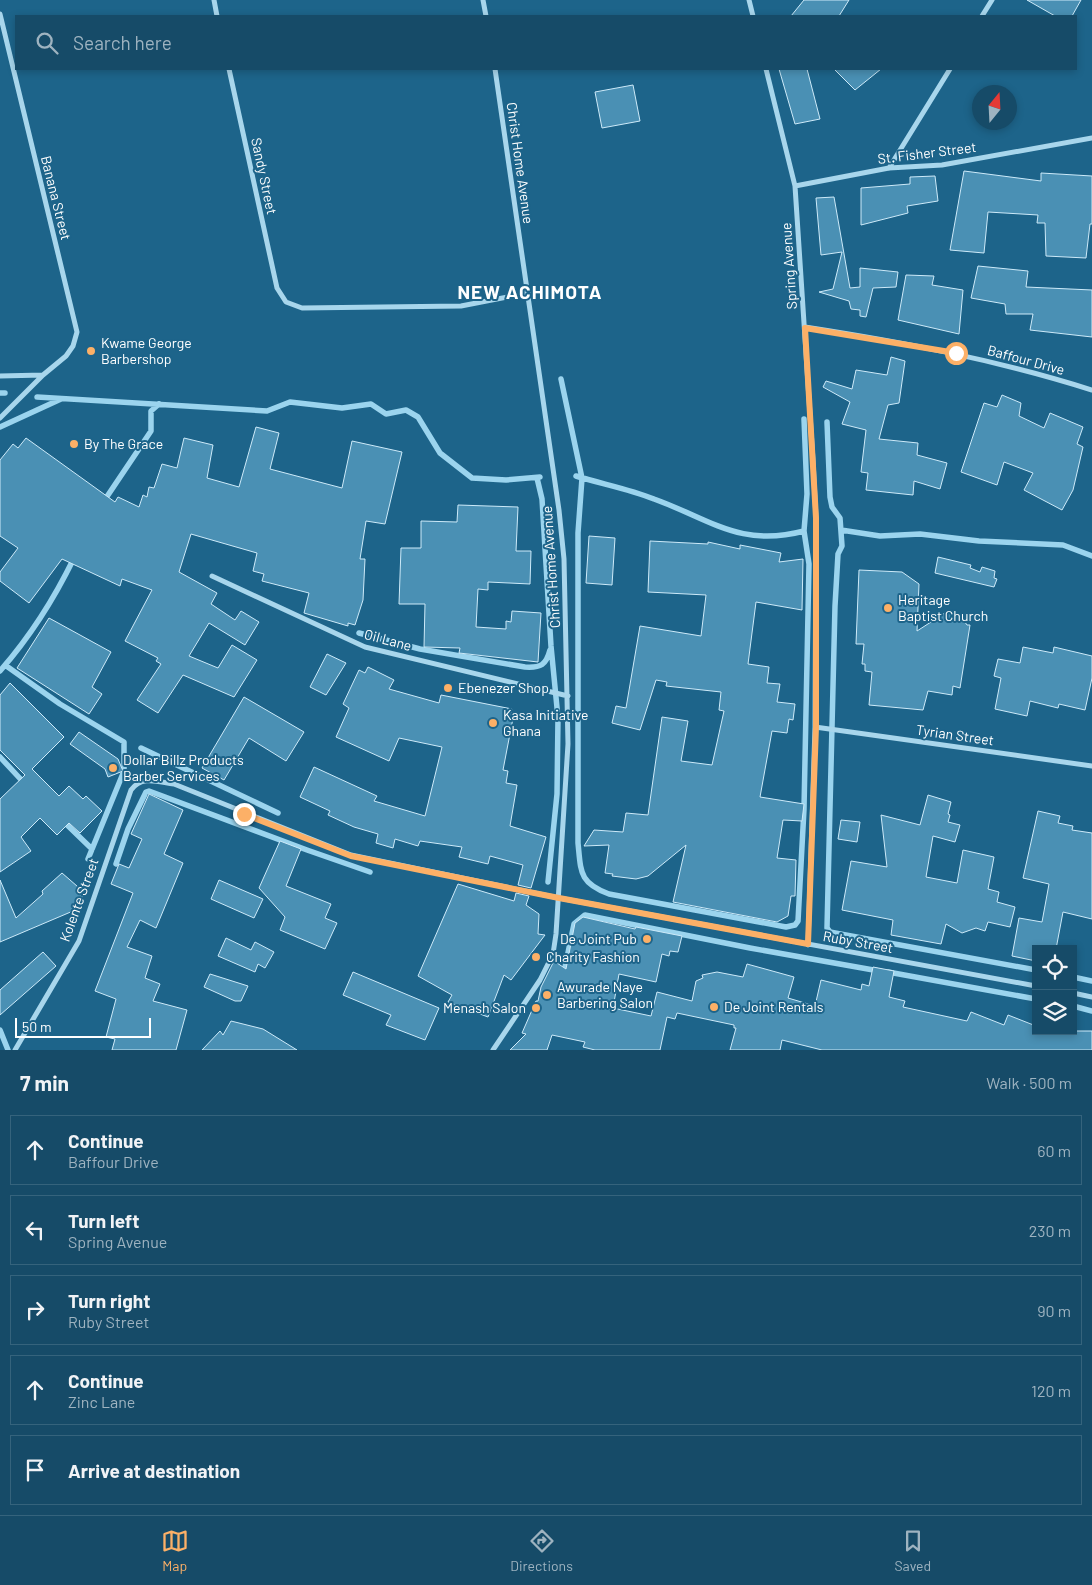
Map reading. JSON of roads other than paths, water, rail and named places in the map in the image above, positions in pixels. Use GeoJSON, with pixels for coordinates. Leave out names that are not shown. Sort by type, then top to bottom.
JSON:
{"type":"FeatureCollection","features":[{"type":"Feature","properties":{"kind":"street"},"geometry":{"type":"LineString","coordinates":[[214,0],[217,15]]}},
{"type":"Feature","properties":{"kind":"street"},"geometry":{"type":"LineString","coordinates":[[483,0],[486,15]]}},
{"type":"Feature","properties":{"kind":"street"},"geometry":{"type":"LineString","coordinates":[[749,0],[753,15]]}},
{"type":"Feature","properties":{"kind":"street"},"geometry":{"type":"LineString","coordinates":[[983,15],[992,0]]}},
{"type":"Feature","properties":{"kind":"street","name":"Banana Street"},"geometry":{"type":"LineString","coordinates":[[0,14],[77,332],[73,346],[66,356],[43,375],[0,418]]}},
{"type":"Feature","properties":{"kind":"street","name":"Sandy Street"},"geometry":{"type":"LineString","coordinates":[[229,70],[276,288],[286,302],[302,308],[462,306],[528,294]]}},
{"type":"Feature","properties":{"kind":"street","name":"Christ Home Avenue"},"geometry":{"type":"LineString","coordinates":[[493,1050],[540,980],[553,954],[559,898],[568,744],[564,559],[495,70]]}},
{"type":"Feature","properties":{"kind":"street","name":"Spring Avenue"},"geometry":{"type":"LineString","coordinates":[[766,70],[795,186],[816,518],[816,727],[808,944]]}},
{"type":"Feature","properties":{"kind":"street"},"geometry":{"type":"LineString","coordinates":[[889,168],[949,70]]}},
{"type":"Feature","properties":{"kind":"street","name":"St. Fisher Street"},"geometry":{"type":"LineString","coordinates":[[795,186],[889,168],[942,165],[1092,138]]}},
{"type":"Feature","properties":{"kind":"street","name":"Baffour Drive"},"geometry":{"type":"LineString","coordinates":[[805,328],[956,353],[1092,390]]}},
{"type":"Feature","properties":{"kind":"street"},"geometry":{"type":"LineString","coordinates":[[0,376],[43,375]]}},
{"type":"Feature","properties":{"kind":"street","name":"Oil Lane"},"geometry":{"type":"LineString","coordinates":[[212,576],[365,647],[568,696]]}},
{"type":"Feature","properties":{"kind":"street","name":"Tyrian Street"},"geometry":{"type":"LineString","coordinates":[[816,727],[1092,766]]}},
{"type":"Feature","properties":{"kind":"street","name":"Ruby Street"},"geometry":{"type":"LineString","coordinates":[[140,781],[174,784],[351,856],[559,898],[1032,985]]}},
{"type":"Feature","properties":{"kind":"street","name":"Kolente Street"},"geometry":{"type":"LineString","coordinates":[[15,1050],[79,941],[131,790],[140,781]]}},
{"type":"Feature","properties":{"kind":"street"},"geometry":{"type":"LineString","coordinates":[[1077,994],[1092,997]]}},
{"type":"Feature","properties":{"kind":"waterway"},"geometry":{"type":"LineString","coordinates":[[561,379],[582,478],[578,533],[578,843],[583,875],[592,885],[609,894],[786,927],[795,925],[798,921],[804,809],[809,564],[804,531],[807,494],[804,419]]}},
{"type":"Feature","properties":{"kind":"waterway"},"geometry":{"type":"LineString","coordinates":[[0,393],[5,393]]}},
{"type":"Feature","properties":{"kind":"waterway"},"geometry":{"type":"LineString","coordinates":[[37,397],[267,411],[290,402],[342,408],[371,404],[386,414],[406,410],[418,417],[440,453],[472,478],[506,480],[540,477]]}},
{"type":"Feature","properties":{"kind":"waterway"},"geometry":{"type":"LineString","coordinates":[[0,427],[61,399]]}},
{"type":"Feature","properties":{"kind":"waterway"},"geometry":{"type":"LineString","coordinates":[[104,501],[151,431],[151,411],[159,404]]}},
{"type":"Feature","properties":{"kind":"waterway"},"geometry":{"type":"LineString","coordinates":[[827,422],[830,497],[832,507],[840,518],[842,546],[838,554],[835,606],[827,928],[830,932],[1032,969]]}},
{"type":"Feature","properties":{"kind":"waterway"},"geometry":{"type":"LineString","coordinates":[[576,476],[645,495],[726,529],[743,534],[761,536],[804,531]]}},
{"type":"Feature","properties":{"kind":"waterway"},"geometry":{"type":"LineString","coordinates":[[537,478],[542,499],[551,646],[558,718],[557,794],[548,882]]}},
{"type":"Feature","properties":{"kind":"waterway"},"geometry":{"type":"LineString","coordinates":[[841,530],[880,536],[920,534],[979,541],[1063,545],[1092,556]]}},
{"type":"Feature","properties":{"kind":"waterway"},"geometry":{"type":"LineString","coordinates":[[0,671],[41,617],[74,558]]}},
{"type":"Feature","properties":{"kind":"waterway"},"geometry":{"type":"LineString","coordinates":[[359,633],[420,649],[525,667],[535,667],[545,662],[550,650]]}},
{"type":"Feature","properties":{"kind":"waterway"},"geometry":{"type":"LineString","coordinates":[[5,665],[60,704],[124,742],[124,771],[88,859]]}},
{"type":"Feature","properties":{"kind":"waterway"},"geometry":{"type":"LineString","coordinates":[[141,748],[278,813]]}},
{"type":"Feature","properties":{"kind":"waterway"},"geometry":{"type":"LineString","coordinates":[[0,757],[26,785]]}},
{"type":"Feature","properties":{"kind":"waterway"},"geometry":{"type":"LineString","coordinates":[[116,864],[128,829],[146,792],[149,791],[370,872]]}},
{"type":"Feature","properties":{"kind":"waterway"},"geometry":{"type":"LineString","coordinates":[[63,821],[92,849]]}},
{"type":"Feature","properties":{"kind":"waterway"},"geometry":{"type":"LineString","coordinates":[[565,967],[574,924],[585,915],[750,948],[879,971]]}},
{"type":"Feature","properties":{"kind":"waterway"},"geometry":{"type":"LineString","coordinates":[[888,972],[1032,998]]}},
{"type":"Feature","properties":{"kind":"waterway"},"geometry":{"type":"LineString","coordinates":[[1077,978],[1092,981]]}},
{"type":"Feature","properties":{"kind":"waterway"},"geometry":{"type":"LineString","coordinates":[[1077,1007],[1092,1011]]}},
{"type":"Feature","properties":{"kind":"waterway"},"geometry":{"type":"LineString","coordinates":[[0,1030],[8,1050]]}},
{"type":"Feature","properties":{"kind":"place","name":"Kwame George Barbershop"},"geometry":{"type":"Point","coordinates":[91,351]}},
{"type":"Feature","properties":{"kind":"place","name":"By The Grace"},"geometry":{"type":"Point","coordinates":[74,444]}},
{"type":"Feature","properties":{"kind":"place","name":"Heritage Baptist Church"},"geometry":{"type":"Point","coordinates":[888,608]}},
{"type":"Feature","properties":{"kind":"place","name":"Ebenezer Shop"},"geometry":{"type":"Point","coordinates":[448,688]}},
{"type":"Feature","properties":{"kind":"place","name":"Kasa Initiative Ghana"},"geometry":{"type":"Point","coordinates":[493,723]}},
{"type":"Feature","properties":{"kind":"place","name":"Dollar Billz Products Barber Services"},"geometry":{"type":"Point","coordinates":[113,768]}},
{"type":"Feature","properties":{"kind":"place","name":"De Joint Pub"},"geometry":{"type":"Point","coordinates":[647,939]}},
{"type":"Feature","properties":{"kind":"place","name":"Charity Fashion"},"geometry":{"type":"Point","coordinates":[536,957]}},
{"type":"Feature","properties":{"kind":"place","name":"Awurade Naye Barbering Salon"},"geometry":{"type":"Point","coordinates":[547,995]}},
{"type":"Feature","properties":{"kind":"place","name":"De Joint Rentals"},"geometry":{"type":"Point","coordinates":[714,1007]}},
{"type":"Feature","properties":{"kind":"place","name":"Menash Salon"},"geometry":{"type":"Point","coordinates":[536,1008]}},
{"type":"Feature","properties":{"kind":"district","name":"NEW ACHIMOTA"},"geometry":{"type":"Point","coordinates":[530,292]}}]}
